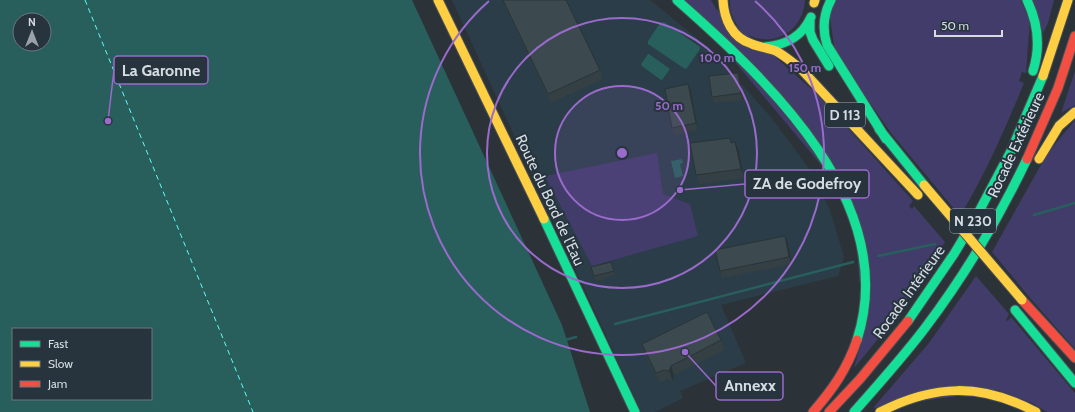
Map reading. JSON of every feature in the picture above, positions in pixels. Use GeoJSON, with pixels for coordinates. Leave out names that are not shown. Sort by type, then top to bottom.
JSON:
{"type":"FeatureCollection","features":[{"type":"Feature","properties":{"kind":"main road","name":"Route du Bord de l'Eau"},"geometry":{"type":"LineString","coordinates":[[438,0],[635,412]]}},
{"type":"Feature","properties":{"kind":"main road"},"geometry":{"type":"LineString","coordinates":[[677,0],[757,74],[794,118],[832,173],[842,190],[855,220],[862,246],[865,274],[861,326],[844,371],[813,412]]}},
{"type":"Feature","properties":{"kind":"main road"},"geometry":{"type":"LineString","coordinates":[[716,0],[723,11],[728,24],[737,36],[749,44],[763,47],[778,47],[791,41],[803,32],[810,20],[814,1]]}},
{"type":"Feature","properties":{"kind":"main road"},"geometry":{"type":"LineString","coordinates":[[722,0],[723,11]]}},
{"type":"Feature","properties":{"kind":"main road"},"geometry":{"type":"LineString","coordinates":[[831,0],[825,13],[823,24],[824,36],[827,45],[886,139]]}},
{"type":"Feature","properties":{"kind":"main road"},"geometry":{"type":"LineString","coordinates":[[1027,0],[1035,18],[1038,34],[1038,51],[1034,68],[1028,83]]}},
{"type":"Feature","properties":{"kind":"main road","name":"Rocade Intérieure"},"geometry":{"type":"LineString","coordinates":[[828,412],[860,379],[908,321],[954,254],[975,219],[1011,152],[1044,72],[1068,0]]}},
{"type":"Feature","properties":{"kind":"main road","name":"D 113"},"geometry":{"type":"LineString","coordinates":[[810,20],[811,36],[826,60],[886,139],[1022,300],[1075,358]]}},
{"type":"Feature","properties":{"kind":"main road","name":"Rocade Extérieure"},"geometry":{"type":"LineString","coordinates":[[854,412],[924,329],[986,239],[1029,155],[1062,77],[1075,36]]}},
{"type":"Feature","properties":{"kind":"main road","name":"D 113"},"geometry":{"type":"LineString","coordinates":[[763,47],[779,52],[822,91],[920,198]]}},
{"type":"Feature","properties":{"kind":"main road"},"geometry":{"type":"LineString","coordinates":[[1035,166],[1059,126],[1075,112]]}},
{"type":"Feature","properties":{"kind":"main road"},"geometry":{"type":"LineString","coordinates":[[975,219],[1015,118]]}},
{"type":"Feature","properties":{"kind":"main road"},"geometry":{"type":"LineString","coordinates":[[986,239],[1020,193]]}},
{"type":"Feature","properties":{"kind":"main road"},"geometry":{"type":"LineString","coordinates":[[954,237],[979,267]]}},
{"type":"Feature","properties":{"kind":"main road"},"geometry":{"type":"LineString","coordinates":[[1013,307],[1075,383]]}},
{"type":"Feature","properties":{"kind":"main road"},"geometry":{"type":"LineString","coordinates":[[880,412],[909,399],[928,394],[950,391],[974,391],[993,394],[1012,400],[1036,412]]}},
{"type":"Feature","properties":{"kind":"shaded area"},"geometry":{"type":"Polygon","coordinates":[[[0,0],[412,0],[562,325],[590,412],[0,412],[0,0]]]}},
{"type":"Feature","properties":{"kind":"shaded area"},"geometry":{"type":"Polygon","coordinates":[[[452,0],[650,0],[709,48],[770,116],[811,171],[830,210],[844,257],[838,276],[721,305],[746,363],[680,391],[683,398],[655,412],[641,412],[452,0]]]}},
{"type":"Feature","properties":{"kind":"shaded area"},"geometry":{"type":"Polygon","coordinates":[[[683,0],[711,0],[716,9],[772,54],[819,96],[913,201],[909,206],[912,209],[914,206],[945,242],[902,307],[854,368],[864,334],[853,203],[683,0]]]}},
{"type":"Feature","properties":{"kind":"shaded area"},"geometry":{"type":"Polygon","coordinates":[[[730,0],[805,0],[801,16],[794,27],[783,35],[771,39],[759,39],[747,34],[738,25],[731,12],[730,0]]]}},
{"type":"Feature","properties":{"kind":"shaded area"},"geometry":{"type":"Polygon","coordinates":[[[835,0],[1021,0],[1030,21],[1026,73],[1022,72],[1019,81],[1024,83],[995,151],[960,216],[891,133],[835,53],[829,11],[835,0]]]}},
{"type":"Feature","properties":{"kind":"shaded area"},"geometry":{"type":"Polygon","coordinates":[[[1033,0],[1054,0],[1048,23],[1043,33],[1033,0]]]}},
{"type":"Feature","properties":{"kind":"shaded area"},"geometry":{"type":"Polygon","coordinates":[[[664,22],[700,47],[685,69],[648,44],[648,41],[660,23],[664,22]]]}},
{"type":"Feature","properties":{"kind":"shaded area"},"geometry":{"type":"Polygon","coordinates":[[[648,54],[670,69],[662,80],[642,66],[641,64],[648,54]]]}},
{"type":"Feature","properties":{"kind":"shaded area"},"geometry":{"type":"Polygon","coordinates":[[[1075,71],[1075,105],[1061,113],[1075,71]]]}},
{"type":"Feature","properties":{"kind":"shaded area"},"geometry":{"type":"Polygon","coordinates":[[[1075,120],[1075,349],[992,252],[1047,154],[1075,120]]]}},
{"type":"Feature","properties":{"kind":"shaded area"},"geometry":{"type":"Polygon","coordinates":[[[657,153],[663,194],[690,204],[698,236],[592,266],[545,176],[657,153]]]}},
{"type":"Feature","properties":{"kind":"shaded area"},"geometry":{"type":"Polygon","coordinates":[[[682,159],[683,163],[680,164],[683,176],[675,178],[671,161],[682,159]]]}},
{"type":"Feature","properties":{"kind":"shaded area"},"geometry":{"type":"Polygon","coordinates":[[[976,276],[1009,314],[1006,320],[1008,321],[1011,317],[1075,393],[1075,412],[1047,412],[1032,403],[998,390],[873,408],[929,343],[976,276]]]}},
{"type":"Feature","properties":{"kind":"building"},"geometry":{"type":"Polygon","coordinates":[[[503,0],[566,0],[600,70],[548,94],[503,0]]]}},
{"type":"Feature","properties":{"kind":"building"},"geometry":{"type":"Polygon","coordinates":[[[738,73],[741,93],[712,97],[709,76],[738,73]]]}},
{"type":"Feature","properties":{"kind":"building"},"geometry":{"type":"Polygon","coordinates":[[[688,84],[696,123],[672,128],[665,89],[688,84]]]}},
{"type":"Feature","properties":{"kind":"building"},"geometry":{"type":"Polygon","coordinates":[[[730,138],[731,143],[735,142],[741,169],[696,175],[690,143],[730,138]]]}},
{"type":"Feature","properties":{"kind":"building"},"geometry":{"type":"Polygon","coordinates":[[[785,236],[789,257],[720,271],[715,250],[785,236]]]}},
{"type":"Feature","properties":{"kind":"building"},"geometry":{"type":"Polygon","coordinates":[[[611,262],[614,271],[594,276],[591,267],[611,262]]]}},
{"type":"Feature","properties":{"kind":"building"},"geometry":{"type":"Polygon","coordinates":[[[707,312],[721,340],[671,366],[669,371],[664,370],[656,373],[642,344],[707,312]]]}},
{"type":"Feature","properties":{"kind":"waterway"},"geometry":{"type":"LineString","coordinates":[[1034,215],[1075,203]]}},
{"type":"Feature","properties":{"kind":"waterway"},"geometry":{"type":"LineString","coordinates":[[878,256],[935,244]]}},
{"type":"Feature","properties":{"kind":"waterway"},"geometry":{"type":"LineString","coordinates":[[615,324],[853,262]]}},
{"type":"Feature","properties":{"kind":"waterway"},"geometry":{"type":"LineString","coordinates":[[565,340],[576,337]]}},
{"type":"Feature","properties":{"kind":"ferry route"},"geometry":{"type":"LineString","coordinates":[[85,0],[253,412]]}},
{"type":"Feature","properties":{"kind":"traffic: fast"},"geometry":{"type":"LineString","coordinates":[[677,0],[750,68],[786,107],[818,149],[843,194],[860,241],[866,290],[857,340]]}},
{"type":"Feature","properties":{"kind":"traffic: fast"},"geometry":{"type":"LineString","coordinates":[[831,0],[826,11],[824,22],[824,33],[827,45],[886,139]]}},
{"type":"Feature","properties":{"kind":"traffic: fast"},"geometry":{"type":"LineString","coordinates":[[1027,0],[1034,17],[1038,44],[1033,71]]}},
{"type":"Feature","properties":{"kind":"traffic: fast"},"geometry":{"type":"LineString","coordinates":[[765,47],[780,44],[792,39],[803,30],[811,17]]}},
{"type":"Feature","properties":{"kind":"traffic: fast"},"geometry":{"type":"LineString","coordinates":[[810,20],[810,32],[813,40],[829,66]]}},
{"type":"Feature","properties":{"kind":"traffic: fast"},"geometry":{"type":"LineString","coordinates":[[908,321],[954,254],[975,219],[1011,151],[1043,76]]}},
{"type":"Feature","properties":{"kind":"traffic: fast"},"geometry":{"type":"LineString","coordinates":[[879,129],[924,185]]}},
{"type":"Feature","properties":{"kind":"traffic: fast"},"geometry":{"type":"LineString","coordinates":[[854,412],[917,339],[954,288],[1005,203],[1027,159]]}},
{"type":"Feature","properties":{"kind":"traffic: fast"},"geometry":{"type":"LineString","coordinates":[[544,219],[635,412]]}},
{"type":"Feature","properties":{"kind":"traffic: fast"},"geometry":{"type":"LineString","coordinates":[[1015,310],[1075,383]]}},
{"type":"Feature","properties":{"kind":"traffic: slow"},"geometry":{"type":"LineString","coordinates":[[438,0],[544,219]]}},
{"type":"Feature","properties":{"kind":"traffic: slow"},"geometry":{"type":"LineString","coordinates":[[723,0],[727,21],[734,32],[745,41],[776,51],[801,69],[918,195]]}},
{"type":"Feature","properties":{"kind":"traffic: slow"},"geometry":{"type":"LineString","coordinates":[[1043,76],[1068,0]]}},
{"type":"Feature","properties":{"kind":"traffic: slow"},"geometry":{"type":"LineString","coordinates":[[1039,159],[1059,126],[1075,112]]}},
{"type":"Feature","properties":{"kind":"traffic: slow"},"geometry":{"type":"LineString","coordinates":[[924,185],[1022,300]]}},
{"type":"Feature","properties":{"kind":"traffic: slow"},"geometry":{"type":"LineString","coordinates":[[880,412],[920,396],[939,392],[958,391],[977,392],[996,396],[1036,412]]}},
{"type":"Feature","properties":{"kind":"traffic: jam"},"geometry":{"type":"LineString","coordinates":[[1027,159],[1058,88],[1075,36]]}},
{"type":"Feature","properties":{"kind":"traffic: jam"},"geometry":{"type":"LineString","coordinates":[[1022,300],[1075,358]]}},
{"type":"Feature","properties":{"kind":"traffic: jam"},"geometry":{"type":"LineString","coordinates":[[829,412],[860,379],[908,321]]}},
{"type":"Feature","properties":{"kind":"traffic: jam"},"geometry":{"type":"LineString","coordinates":[[813,412],[839,378],[849,360],[857,340]]}},
{"type":"Feature","properties":{"kind":"place","name":"La Garonne"},"geometry":{"type":"Point","coordinates":[108,121]}},
{"type":"Feature","properties":{"kind":"place","name":"ZA de Godefroy"},"geometry":{"type":"Point","coordinates":[680,190]}},
{"type":"Feature","properties":{"kind":"place","name":"Annexx"},"geometry":{"type":"Point","coordinates":[685,352]}}]}
